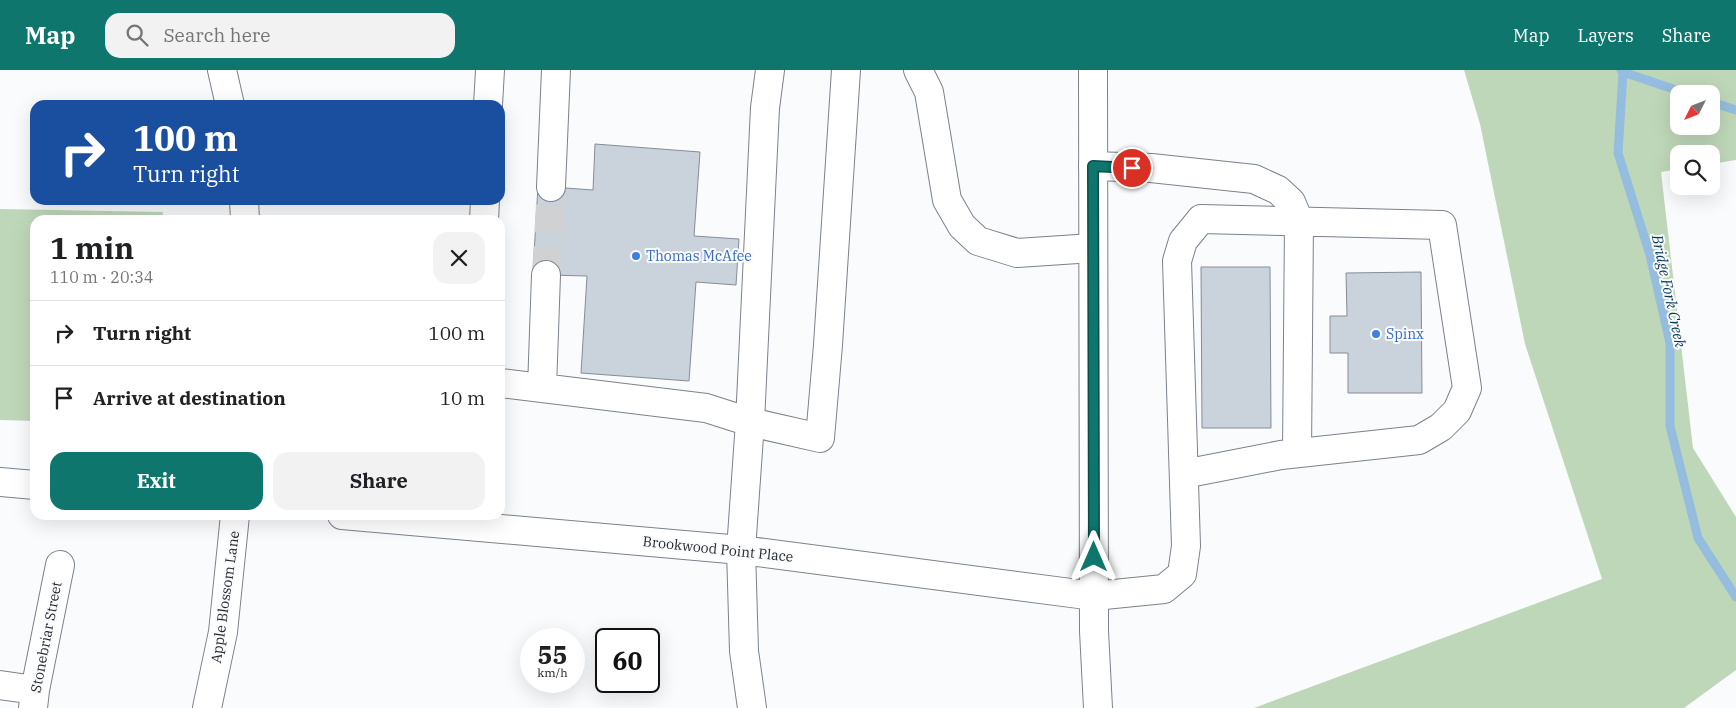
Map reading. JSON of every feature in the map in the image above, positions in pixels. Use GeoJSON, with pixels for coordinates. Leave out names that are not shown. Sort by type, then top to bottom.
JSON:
{"type":"FeatureCollection","features":[{"type":"Feature","properties":{"kind":"street"},"geometry":{"type":"LineString","coordinates":[[222,70],[229,100]]}},
{"type":"Feature","properties":{"kind":"street"},"geometry":{"type":"LineString","coordinates":[[488,100],[490,70]]}},
{"type":"Feature","properties":{"kind":"street"},"geometry":{"type":"LineString","coordinates":[[550,187],[556,70]]}},
{"type":"Feature","properties":{"kind":"street"},"geometry":{"type":"LineString","coordinates":[[752,708],[744,651],[741,550],[750,422],[765,108],[770,70]]}},
{"type":"Feature","properties":{"kind":"street"},"geometry":{"type":"LineString","coordinates":[[505,384],[706,408],[750,422],[820,438],[846,70]]}},
{"type":"Feature","properties":{"kind":"street"},"geometry":{"type":"LineString","coordinates":[[918,70],[929,92],[947,200],[962,226],[978,241],[1017,252],[1093,248]]}},
{"type":"Feature","properties":{"kind":"street"},"geometry":{"type":"LineString","coordinates":[[1093,70],[1094,632],[1098,708]]}},
{"type":"Feature","properties":{"kind":"street"},"geometry":{"type":"LineString","coordinates":[[1093,166],[1151,168],[1254,179],[1278,190],[1291,202],[1299,221],[1297,452]]}},
{"type":"Feature","properties":{"kind":"street","name":"Brookwood Point Place"},"geometry":{"type":"LineString","coordinates":[[399,520],[741,550],[1094,596],[1164,589],[1182,574],[1186,546],[1177,261],[1183,241],[1201,219],[1299,221]]}},
{"type":"Feature","properties":{"kind":"street"},"geometry":{"type":"LineString","coordinates":[[1184,474],[1297,452],[1419,440],[1441,427],[1457,411],[1467,388],[1442,225],[1299,221]]}},
{"type":"Feature","properties":{"kind":"street"},"geometry":{"type":"LineString","coordinates":[[542,388],[546,274]]}},
{"type":"Feature","properties":{"kind":"street"},"geometry":{"type":"LineString","coordinates":[[0,482],[30,485]]}},
{"type":"Feature","properties":{"kind":"street","name":"Apple Blossom Lane"},"geometry":{"type":"LineString","coordinates":[[207,708],[223,632],[234,520]]}},
{"type":"Feature","properties":{"kind":"street","name":"Stonebriar Street"},"geometry":{"type":"LineString","coordinates":[[34,699],[60,565]]}},
{"type":"Feature","properties":{"kind":"street"},"geometry":{"type":"LineString","coordinates":[[0,685],[34,699]]}},
{"type":"Feature","properties":{"kind":"green space"},"geometry":{"type":"Polygon","coordinates":[[[1464,70],[1736,70],[1736,160],[1720,163],[1720,145],[1670,145],[1670,170],[1661,172],[1693,448],[1736,517],[1736,670],[1684,708],[1254,708],[1602,579],[1525,344],[1480,124],[1464,70]]]}},
{"type":"Feature","properties":{"kind":"green space"},"geometry":{"type":"Polygon","coordinates":[[[0,209],[163,212],[163,215],[30,215],[30,421],[0,420],[0,209]]]}},
{"type":"Feature","properties":{"kind":"building","name":"Thomas McAfee"},"geometry":{"type":"Polygon","coordinates":[[[595,144],[700,152],[694,236],[739,239],[736,285],[696,282],[689,381],[581,373],[587,276],[546,275],[533,272],[538,186],[593,190],[595,144]]]}},
{"type":"Feature","properties":{"kind":"building"},"geometry":{"type":"Polygon","coordinates":[[[1201,267],[1270,267],[1271,428],[1202,428],[1201,267]]]}},
{"type":"Feature","properties":{"kind":"building","name":"Spinx"},"geometry":{"type":"Polygon","coordinates":[[[1421,272],[1422,393],[1348,393],[1348,353],[1330,353],[1330,316],[1347,316],[1346,273],[1421,272]]]}},
{"type":"Feature","properties":{"kind":"waterway","name":"Bridge Fork Creek"},"geometry":{"type":"LineString","coordinates":[[1621,70],[1623,72],[1618,153],[1650,255],[1670,343],[1670,426],[1698,538],[1736,597]]}},
{"type":"Feature","properties":{"kind":"waterway"},"geometry":{"type":"LineString","coordinates":[[1623,72],[1670,88]]}},
{"type":"Feature","properties":{"kind":"waterway"},"geometry":{"type":"LineString","coordinates":[[1720,105],[1736,110]]}},
{"type":"Feature","properties":{"kind":"tunnel"},"geometry":{"type":"LineString","coordinates":[[546,275],[551,187]]}},
{"type":"Feature","properties":{"kind":"place","name":"Thomas McAfee"},"geometry":{"type":"Point","coordinates":[636,256]}},
{"type":"Feature","properties":{"kind":"place","name":"Spinx"},"geometry":{"type":"Point","coordinates":[1376,334]}},
{"type":"Feature","properties":{"kind":"route"},"geometry":{"type":"LineString","coordinates":[[1094,557],[1093,166],[1132,168]]}}]}
